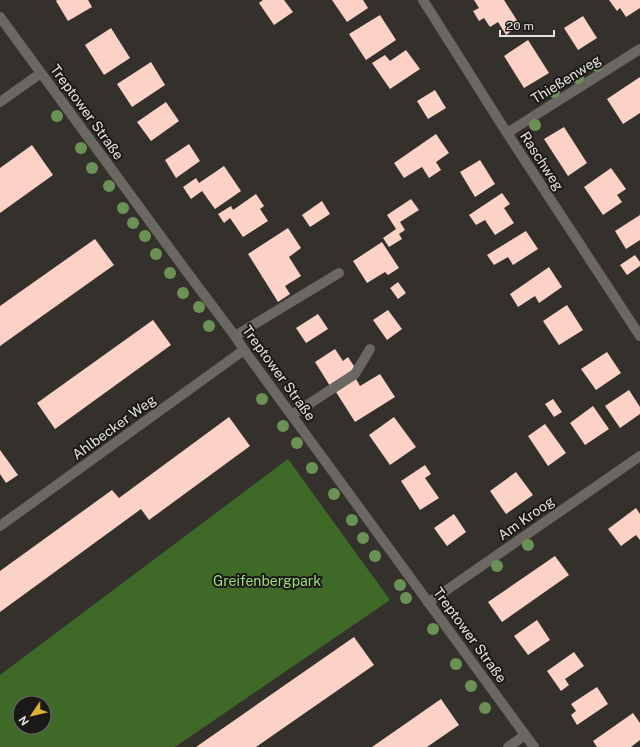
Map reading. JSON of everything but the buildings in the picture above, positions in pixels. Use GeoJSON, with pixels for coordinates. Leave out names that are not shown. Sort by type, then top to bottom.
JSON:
{"type":"FeatureCollection","features":[{"type":"Feature","properties":{"kind":"street","name":"Raschweg"},"geometry":{"type":"LineString","coordinates":[[423,0],[507,133],[640,336]]}},
{"type":"Feature","properties":{"kind":"street","name":"Treptower Straße"},"geometry":{"type":"LineString","coordinates":[[0,17],[235,336],[534,747]]}},
{"type":"Feature","properties":{"kind":"street","name":"Thießenweg"},"geometry":{"type":"LineString","coordinates":[[507,133],[640,49]]}},
{"type":"Feature","properties":{"kind":"street"},"geometry":{"type":"LineString","coordinates":[[0,102],[40,73]]}},
{"type":"Feature","properties":{"kind":"street"},"geometry":{"type":"LineString","coordinates":[[235,336],[339,273]]}},
{"type":"Feature","properties":{"kind":"street"},"geometry":{"type":"LineString","coordinates":[[292,415],[354,374],[370,349]]}},
{"type":"Feature","properties":{"kind":"street","name":"Ahlbecker Weg"},"geometry":{"type":"LineString","coordinates":[[0,526],[244,350]]}},
{"type":"Feature","properties":{"kind":"street","name":"Am Kroog"},"geometry":{"type":"LineString","coordinates":[[428,603],[640,456]]}},
{"type":"Feature","properties":{"kind":"street"},"geometry":{"type":"LineString","coordinates":[[508,747],[525,735]]}},
{"type":"Feature","properties":{"kind":"green space","name":"Greifenbergpark"},"geometry":{"type":"Polygon","coordinates":[[[288,459],[390,600],[175,747],[0,747],[0,675],[288,459]]]}}]}
